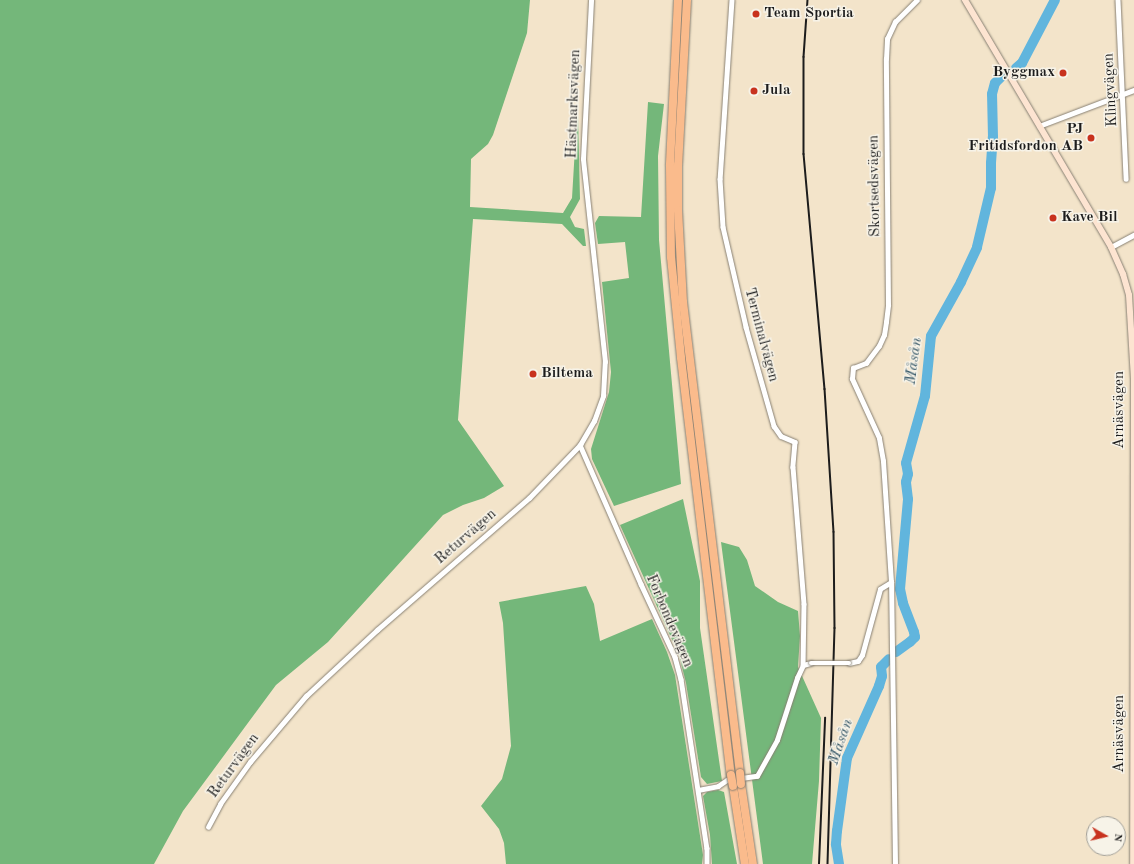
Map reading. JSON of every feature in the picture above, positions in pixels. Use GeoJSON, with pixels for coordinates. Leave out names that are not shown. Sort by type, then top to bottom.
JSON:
{"type":"FeatureCollection","features":[{"type":"Feature","properties":{"kind":"highway"},"geometry":{"type":"LineString","coordinates":[[678,0],[670,166],[671,258],[682,366],[735,774],[741,784],[753,864]]}},
{"type":"Feature","properties":{"kind":"highway"},"geometry":{"type":"LineString","coordinates":[[687,0],[678,165],[678,218],[683,302],[735,774],[732,786],[745,864]]}},
{"type":"Feature","properties":{"kind":"street","name":"Hästmarksvägen"},"geometry":{"type":"LineString","coordinates":[[588,209],[583,140],[591,0]]}},
{"type":"Feature","properties":{"kind":"street","name":"Terminalvägen"},"geometry":{"type":"LineString","coordinates":[[732,0],[720,180],[723,227],[742,312],[774,426],[781,436],[795,442],[793,467],[804,604],[803,665]]}},
{"type":"Feature","properties":{"kind":"street","name":"Skortsedsvägen"},"geometry":{"type":"LineString","coordinates":[[891,582],[889,528],[881,446],[879,438],[852,379],[853,368],[866,363],[884,335],[888,305],[887,39],[895,22],[917,0]]}},
{"type":"Feature","properties":{"kind":"street","name":"Arnäsvägen"},"geometry":{"type":"LineString","coordinates":[[965,0],[1111,247],[1123,274],[1129,295],[1134,380],[1132,864]]}},
{"type":"Feature","properties":{"kind":"street","name":"Klingvägen"},"geometry":{"type":"LineString","coordinates":[[1118,0],[1124,94],[1126,179]]}},
{"type":"Feature","properties":{"kind":"street"},"geometry":{"type":"LineString","coordinates":[[1039,126],[1134,90]]}},
{"type":"Feature","properties":{"kind":"street","name":"Returvägen"},"geometry":{"type":"LineString","coordinates":[[208,828],[220,804],[250,762],[306,696],[377,630],[529,498],[580,445],[598,411],[605,379],[596,263],[588,209]]}},
{"type":"Feature","properties":{"kind":"street"},"geometry":{"type":"LineString","coordinates":[[1111,247],[1134,235]]}},
{"type":"Feature","properties":{"kind":"street","name":"Forbondevägen"},"geometry":{"type":"LineString","coordinates":[[580,445],[675,657],[681,679],[707,848],[707,864]]}},
{"type":"Feature","properties":{"kind":"street"},"geometry":{"type":"LineString","coordinates":[[698,790],[718,786],[726,780],[757,776],[777,740],[797,678],[803,665],[811,663],[850,663],[858,661],[862,655],[880,589],[891,582]]}},
{"type":"Feature","properties":{"kind":"street"},"geometry":{"type":"LineString","coordinates":[[891,582],[895,864]]}},
{"type":"Feature","properties":{"kind":"green space"},"geometry":{"type":"Polygon","coordinates":[[[0,0],[530,0],[527,33],[493,135],[488,144],[471,159],[470,207],[563,213],[572,198],[578,114],[580,199],[570,217],[575,227],[584,229],[586,246],[583,246],[562,224],[473,219],[458,420],[504,486],[484,498],[463,505],[443,515],[328,642],[276,685],[183,811],[154,864],[0,864],[0,0]]]}},
{"type":"Feature","properties":{"kind":"green space"},"geometry":{"type":"Polygon","coordinates":[[[648,102],[664,104],[658,156],[659,240],[681,484],[614,506],[592,459],[591,449],[609,392],[611,372],[602,282],[629,278],[625,242],[598,244],[595,223],[599,216],[641,217],[648,102]]]}},
{"type":"Feature","properties":{"kind":"green space"},"geometry":{"type":"Polygon","coordinates":[[[683,499],[700,581],[700,628],[722,781],[707,784],[701,777],[686,683],[679,655],[620,525],[683,499]]]}},
{"type":"Feature","properties":{"kind":"green space"},"geometry":{"type":"Polygon","coordinates":[[[721,542],[739,547],[747,560],[755,586],[778,602],[798,611],[800,636],[798,667],[821,718],[819,781],[812,864],[763,864],[721,542]]]}},
{"type":"Feature","properties":{"kind":"green space"},"geometry":{"type":"Polygon","coordinates":[[[586,586],[594,604],[600,641],[652,619],[667,652],[675,675],[703,855],[702,864],[506,864],[504,843],[499,829],[481,806],[502,779],[511,746],[503,623],[499,602],[586,586]]]}},
{"type":"Feature","properties":{"kind":"green space"},"geometry":{"type":"Polygon","coordinates":[[[718,790],[724,792],[737,864],[712,864],[710,835],[703,796],[707,792],[718,790]]]}},
{"type":"Feature","properties":{"kind":"waterway","name":"Måsån"},"geometry":{"type":"LineString","coordinates":[[1016,68],[1022,63],[1055,0]]}},
{"type":"Feature","properties":{"kind":"waterway","name":"Måsån"},"geometry":{"type":"LineString","coordinates":[[896,652],[915,637],[903,603],[900,589],[908,499],[906,482],[908,474],[906,463],[925,396],[931,336],[961,282],[977,247],[991,188],[993,137],[992,94],[995,83],[1002,76]]}},
{"type":"Feature","properties":{"kind":"waterway","name":"Måsån"},"geometry":{"type":"LineString","coordinates":[[839,864],[836,844],[847,758],[879,686],[882,676],[881,667],[889,659]]}},
{"type":"Feature","properties":{"kind":"railway"},"geometry":{"type":"LineString","coordinates":[[808,0],[804,57],[804,154],[825,389],[834,532],[835,628],[828,864]]}},
{"type":"Feature","properties":{"kind":"railway"},"geometry":{"type":"LineString","coordinates":[[819,864],[825,718]]}},
{"type":"Feature","properties":{"kind":"place","name":"Team Sportia"},"geometry":{"type":"Point","coordinates":[756,14]}},
{"type":"Feature","properties":{"kind":"place","name":"Byggmax"},"geometry":{"type":"Point","coordinates":[1063,73]}},
{"type":"Feature","properties":{"kind":"place","name":"Jula"},"geometry":{"type":"Point","coordinates":[754,91]}},
{"type":"Feature","properties":{"kind":"place","name":"PJ Fritidsfordon AB"},"geometry":{"type":"Point","coordinates":[1091,138]}},
{"type":"Feature","properties":{"kind":"place","name":"Kave Bil"},"geometry":{"type":"Point","coordinates":[1053,218]}},
{"type":"Feature","properties":{"kind":"place","name":"Biltema"},"geometry":{"type":"Point","coordinates":[533,374]}}]}
